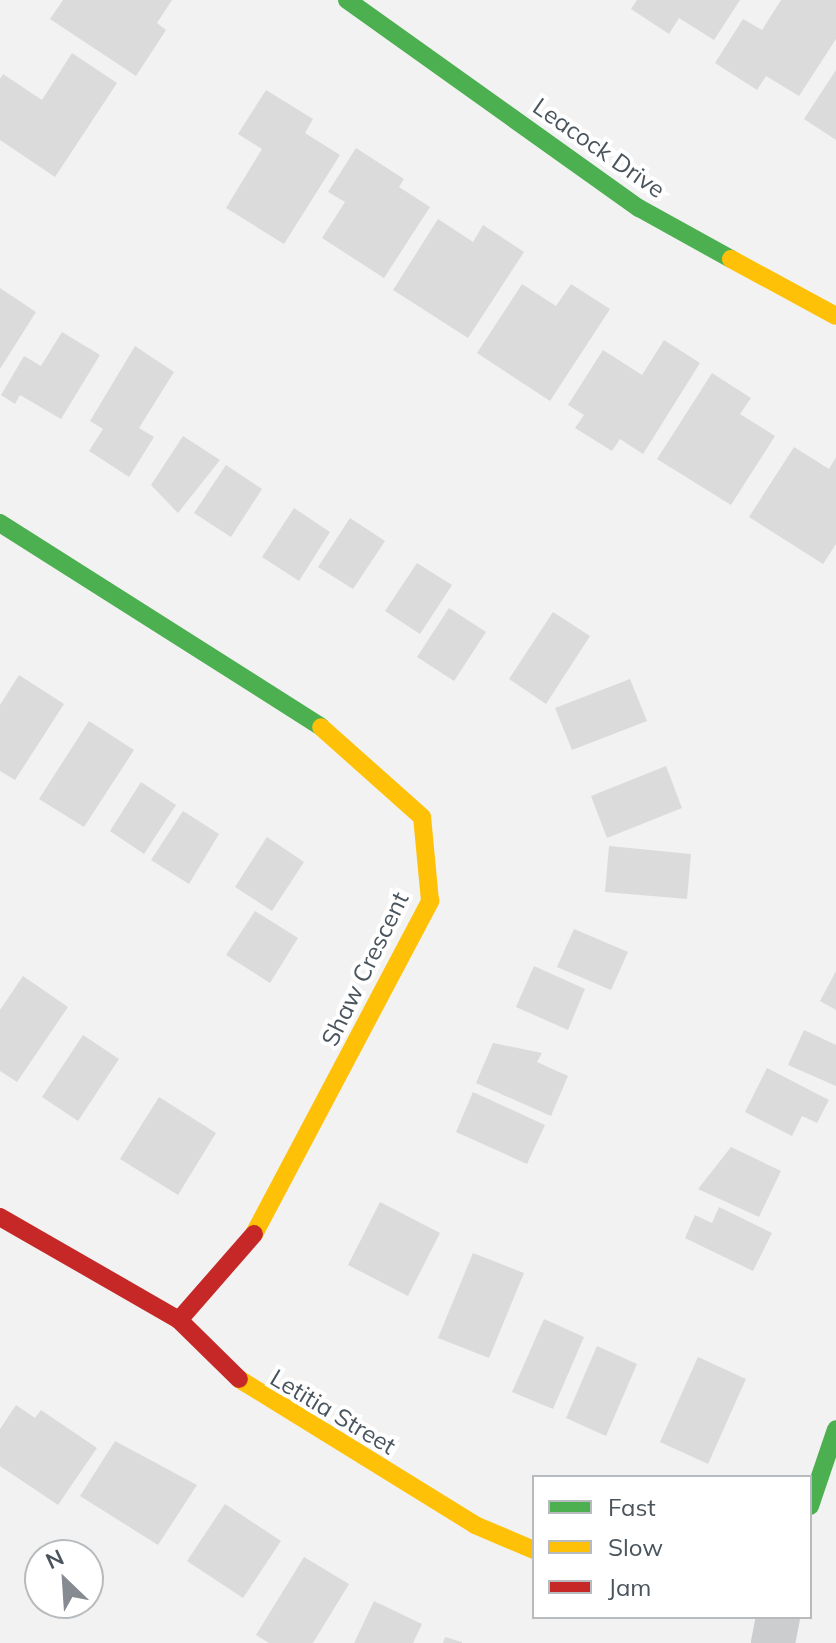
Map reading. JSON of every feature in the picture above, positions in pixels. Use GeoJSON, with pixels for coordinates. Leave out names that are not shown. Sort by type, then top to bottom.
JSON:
{"type":"FeatureCollection","features":[{"type":"Feature","properties":{"kind":"street","name":"Leacock Drive"},"geometry":{"type":"LineString","coordinates":[[347,0],[639,208],[836,316]]}},
{"type":"Feature","properties":{"kind":"street","name":"Shaw Crescent"},"geometry":{"type":"LineString","coordinates":[[0,523],[344,742],[422,817],[430,901],[261,1226],[179,1320]]}},
{"type":"Feature","properties":{"kind":"street","name":"Letitia Street"},"geometry":{"type":"LineString","coordinates":[[0,1217],[179,1320],[256,1396],[475,1525],[532,1549]]}},
{"type":"Feature","properties":{"kind":"street"},"geometry":{"type":"LineString","coordinates":[[812,1500],[836,1429]]}},
{"type":"Feature","properties":{"kind":"street"},"geometry":{"type":"LineString","coordinates":[[773,1643],[778,1619]]}},
{"type":"Feature","properties":{"kind":"building"},"geometry":{"type":"Polygon","coordinates":[[[63,0],[172,0],[157,23],[166,30],[136,76],[50,19],[63,0]]]}},
{"type":"Feature","properties":{"kind":"building"},"geometry":{"type":"Polygon","coordinates":[[[637,0],[740,0],[714,40],[679,18],[669,34],[631,9],[637,0]]]}},
{"type":"Feature","properties":{"kind":"building"},"geometry":{"type":"Polygon","coordinates":[[[781,0],[836,0],[836,39],[799,96],[766,76],[757,90],[715,63],[743,19],[762,30],[781,0]]]}},
{"type":"Feature","properties":{"kind":"building"},"geometry":{"type":"Polygon","coordinates":[[[72,53],[117,83],[55,177],[0,140],[0,79],[3,74],[42,100],[72,53]]]}},
{"type":"Feature","properties":{"kind":"building"},"geometry":{"type":"Polygon","coordinates":[[[836,70],[836,140],[804,119],[836,70]]]}},
{"type":"Feature","properties":{"kind":"building"},"geometry":{"type":"Polygon","coordinates":[[[266,90],[313,119],[305,133],[340,155],[284,244],[226,208],[262,149],[238,134],[266,90]]]}},
{"type":"Feature","properties":{"kind":"building"},"geometry":{"type":"Polygon","coordinates":[[[356,148],[404,179],[399,187],[430,207],[384,278],[322,238],[345,202],[328,192],[356,148]]]}},
{"type":"Feature","properties":{"kind":"building"},"geometry":{"type":"Polygon","coordinates":[[[438,219],[473,242],[483,225],[524,252],[468,338],[393,290],[438,219]]]}},
{"type":"Feature","properties":{"kind":"building"},"geometry":{"type":"Polygon","coordinates":[[[522,284],[556,306],[571,284],[610,309],[550,401],[477,353],[522,284]]]}},
{"type":"Feature","properties":{"kind":"building"},"geometry":{"type":"Polygon","coordinates":[[[0,288],[36,312],[0,369],[0,288]]]}},
{"type":"Feature","properties":{"kind":"building"},"geometry":{"type":"Polygon","coordinates":[[[62,332],[100,355],[61,419],[20,395],[15,404],[1,395],[24,356],[41,366],[62,332]]]}},
{"type":"Feature","properties":{"kind":"building"},"geometry":{"type":"Polygon","coordinates":[[[664,340],[700,363],[643,454],[620,439],[612,451],[575,428],[584,415],[568,405],[603,350],[642,375],[664,340]]]}},
{"type":"Feature","properties":{"kind":"building"},"geometry":{"type":"Polygon","coordinates":[[[135,346],[174,372],[139,428],[154,437],[129,477],[89,451],[103,429],[90,421],[135,346]]]}},
{"type":"Feature","properties":{"kind":"building"},"geometry":{"type":"Polygon","coordinates":[[[712,373],[751,398],[740,414],[775,436],[731,505],[657,459],[712,373]]]}},
{"type":"Feature","properties":{"kind":"building"},"geometry":{"type":"Polygon","coordinates":[[[183,436],[220,460],[178,513],[151,485],[183,436]]]}},
{"type":"Feature","properties":{"kind":"building"},"geometry":{"type":"Polygon","coordinates":[[[794,447],[829,469],[836,457],[836,544],[823,564],[749,517],[794,447]]]}},
{"type":"Feature","properties":{"kind":"building"},"geometry":{"type":"Polygon","coordinates":[[[226,465],[262,489],[231,537],[194,513],[226,465]]]}},
{"type":"Feature","properties":{"kind":"building"},"geometry":{"type":"Polygon","coordinates":[[[294,508],[330,532],[299,581],[262,557],[294,508]]]}},
{"type":"Feature","properties":{"kind":"building"},"geometry":{"type":"Polygon","coordinates":[[[350,518],[385,541],[353,589],[318,567],[350,518]]]}},
{"type":"Feature","properties":{"kind":"building"},"geometry":{"type":"Polygon","coordinates":[[[417,563],[452,585],[420,634],[385,611],[417,563]]]}},
{"type":"Feature","properties":{"kind":"building"},"geometry":{"type":"Polygon","coordinates":[[[449,608],[486,632],[454,681],[417,657],[449,608]]]}},
{"type":"Feature","properties":{"kind":"building"},"geometry":{"type":"Polygon","coordinates":[[[553,612],[590,636],[546,704],[509,679],[553,612]]]}},
{"type":"Feature","properties":{"kind":"building"},"geometry":{"type":"Polygon","coordinates":[[[19,675],[64,704],[15,780],[0,771],[0,705],[19,675]]]}},
{"type":"Feature","properties":{"kind":"building"},"geometry":{"type":"Polygon","coordinates":[[[630,679],[647,721],[572,750],[555,708],[630,679]]]}},
{"type":"Feature","properties":{"kind":"building"},"geometry":{"type":"Polygon","coordinates":[[[89,721],[134,750],[84,827],[39,799],[89,721]]]}},
{"type":"Feature","properties":{"kind":"building"},"geometry":{"type":"Polygon","coordinates":[[[666,766],[682,808],[607,838],[591,796],[666,766]]]}},
{"type":"Feature","properties":{"kind":"building"},"geometry":{"type":"Polygon","coordinates":[[[141,782],[176,805],[144,854],[110,831],[141,782]]]}},
{"type":"Feature","properties":{"kind":"building"},"geometry":{"type":"Polygon","coordinates":[[[183,811],[219,834],[189,884],[151,860],[183,811]]]}},
{"type":"Feature","properties":{"kind":"building"},"geometry":{"type":"Polygon","coordinates":[[[267,837],[304,862],[272,911],[235,887],[267,837]]]}},
{"type":"Feature","properties":{"kind":"building"},"geometry":{"type":"Polygon","coordinates":[[[609,846],[691,854],[687,899],[605,892],[609,846]]]}},
{"type":"Feature","properties":{"kind":"building"},"geometry":{"type":"Polygon","coordinates":[[[255,911],[298,938],[270,983],[226,955],[255,911]]]}},
{"type":"Feature","properties":{"kind":"building"},"geometry":{"type":"Polygon","coordinates":[[[574,929],[628,952],[611,990],[557,967],[574,929]]]}},
{"type":"Feature","properties":{"kind":"building"},"geometry":{"type":"Polygon","coordinates":[[[534,966],[585,989],[568,1030],[516,1007],[534,966]]]}},
{"type":"Feature","properties":{"kind":"building"},"geometry":{"type":"Polygon","coordinates":[[[836,971],[836,1010],[820,1001],[836,971]]]}},
{"type":"Feature","properties":{"kind":"building"},"geometry":{"type":"Polygon","coordinates":[[[23,976],[68,1007],[17,1082],[0,1071],[0,1010],[23,976]]]}},
{"type":"Feature","properties":{"kind":"building"},"geometry":{"type":"Polygon","coordinates":[[[804,1030],[836,1045],[836,1086],[788,1065],[804,1030]]]}},
{"type":"Feature","properties":{"kind":"building"},"geometry":{"type":"Polygon","coordinates":[[[83,1035],[119,1059],[78,1121],[42,1097],[83,1035]]]}},
{"type":"Feature","properties":{"kind":"building"},"geometry":{"type":"Polygon","coordinates":[[[493,1043],[542,1053],[537,1062],[568,1076],[551,1116],[476,1083],[493,1043]]]}},
{"type":"Feature","properties":{"kind":"building"},"geometry":{"type":"Polygon","coordinates":[[[767,1068],[829,1100],[817,1123],[802,1116],[792,1136],[745,1112],[767,1068]]]}},
{"type":"Feature","properties":{"kind":"building"},"geometry":{"type":"Polygon","coordinates":[[[473,1092],[545,1125],[527,1164],[456,1132],[473,1092]]]}},
{"type":"Feature","properties":{"kind":"building"},"geometry":{"type":"Polygon","coordinates":[[[159,1097],[216,1133],[178,1195],[120,1159],[159,1097]]]}},
{"type":"Feature","properties":{"kind":"building"},"geometry":{"type":"Polygon","coordinates":[[[731,1147],[781,1171],[759,1217],[698,1189],[731,1147]]]}},
{"type":"Feature","properties":{"kind":"building"},"geometry":{"type":"Polygon","coordinates":[[[380,1202],[440,1233],[408,1296],[348,1265],[380,1202]]]}},
{"type":"Feature","properties":{"kind":"building"},"geometry":{"type":"Polygon","coordinates":[[[719,1207],[772,1233],[753,1271],[685,1238],[695,1215],[712,1223],[719,1207]]]}},
{"type":"Feature","properties":{"kind":"building"},"geometry":{"type":"Polygon","coordinates":[[[473,1253],[524,1273],[489,1358],[438,1338],[473,1253]]]}},
{"type":"Feature","properties":{"kind":"building"},"geometry":{"type":"Polygon","coordinates":[[[544,1319],[584,1337],[553,1409],[512,1392],[544,1319]]]}},
{"type":"Feature","properties":{"kind":"building"},"geometry":{"type":"Polygon","coordinates":[[[597,1346],[637,1364],[606,1436],[566,1418],[597,1346]]]}},
{"type":"Feature","properties":{"kind":"building"},"geometry":{"type":"Polygon","coordinates":[[[698,1357],[746,1379],[708,1464],[660,1442],[698,1357]]]}},
{"type":"Feature","properties":{"kind":"building"},"geometry":{"type":"Polygon","coordinates":[[[16,1405],[35,1418],[41,1410],[97,1448],[58,1505],[0,1466],[0,1429],[16,1405]]]}},
{"type":"Feature","properties":{"kind":"building"},"geometry":{"type":"Polygon","coordinates":[[[115,1441],[197,1485],[158,1545],[80,1496],[115,1441]]]}},
{"type":"Feature","properties":{"kind":"building"},"geometry":{"type":"Polygon","coordinates":[[[225,1504],[281,1541],[243,1598],[187,1561],[225,1504]]]}},
{"type":"Feature","properties":{"kind":"building"},"geometry":{"type":"Polygon","coordinates":[[[304,1557],[349,1584],[313,1643],[269,1643],[256,1635],[304,1557]]]}},
{"type":"Feature","properties":{"kind":"building"},"geometry":{"type":"Polygon","coordinates":[[[374,1601],[422,1624],[413,1643],[354,1643],[374,1601]]]}},
{"type":"Feature","properties":{"kind":"building"},"geometry":{"type":"Polygon","coordinates":[[[445,1637],[462,1642],[462,1643],[443,1643],[445,1637]]]}},
{"type":"Feature","properties":{"kind":"traffic: fast"},"geometry":{"type":"LineString","coordinates":[[347,0],[639,208],[731,259]]}},
{"type":"Feature","properties":{"kind":"traffic: fast"},"geometry":{"type":"LineString","coordinates":[[0,523],[321,727]]}},
{"type":"Feature","properties":{"kind":"traffic: fast"},"geometry":{"type":"LineString","coordinates":[[812,1500],[836,1429]]}},
{"type":"Feature","properties":{"kind":"traffic: slow"},"geometry":{"type":"LineString","coordinates":[[731,259],[836,316]]}},
{"type":"Feature","properties":{"kind":"traffic: slow"},"geometry":{"type":"LineString","coordinates":[[254,1234],[430,901],[422,817],[321,727]]}},
{"type":"Feature","properties":{"kind":"traffic: slow"},"geometry":{"type":"LineString","coordinates":[[239,1379],[475,1525],[532,1549]]}},
{"type":"Feature","properties":{"kind":"traffic: jam"},"geometry":{"type":"LineString","coordinates":[[0,1217],[179,1320],[239,1379]]}},
{"type":"Feature","properties":{"kind":"traffic: jam"},"geometry":{"type":"LineString","coordinates":[[179,1320],[254,1234]]}}]}
